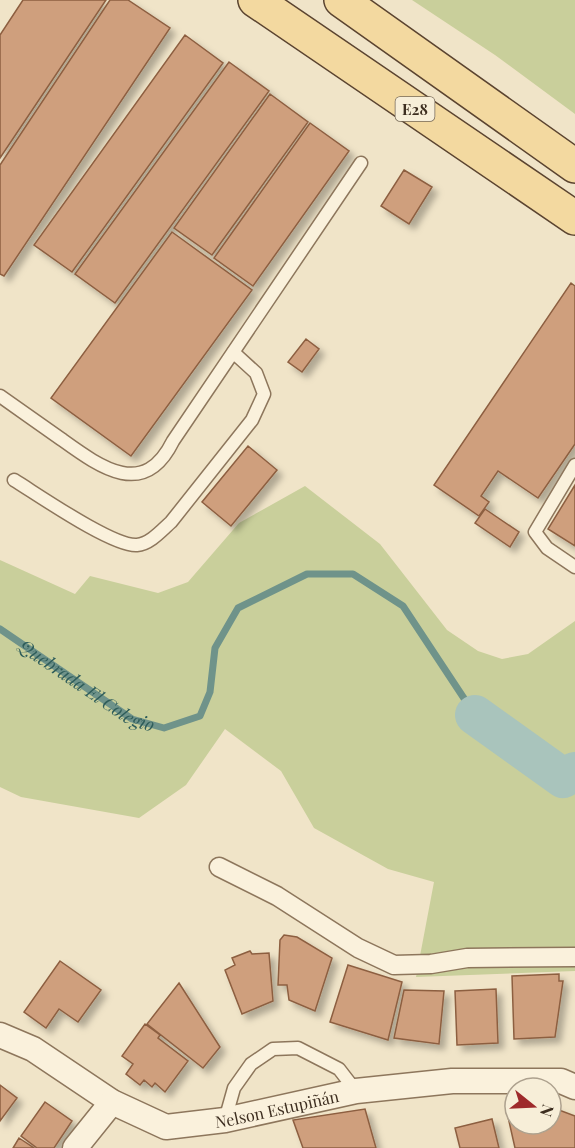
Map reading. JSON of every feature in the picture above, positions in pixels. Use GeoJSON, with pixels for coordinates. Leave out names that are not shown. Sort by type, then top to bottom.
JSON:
{"type":"FeatureCollection","features":[{"type":"Feature","properties":{"kind":"main road","name":"E28"},"geometry":{"type":"LineString","coordinates":[[255,0],[575,218]]}},
{"type":"Feature","properties":{"kind":"main road"},"geometry":{"type":"LineString","coordinates":[[327,49],[347,4],[575,166]]}},
{"type":"Feature","properties":{"kind":"street"},"geometry":{"type":"LineString","coordinates":[[219,867],[277,896],[358,948],[394,965],[431,964],[467,958],[575,957]]}},
{"type":"Feature","properties":{"kind":"street","name":"Nelson Estupiñán"},"geometry":{"type":"LineString","coordinates":[[0,1035],[33,1049],[112,1102],[166,1127],[225,1120],[356,1091],[452,1081],[561,1081],[575,1087]]}},
{"type":"Feature","properties":{"kind":"street"},"geometry":{"type":"LineString","coordinates":[[75,1148],[112,1102]]}},
{"type":"Feature","properties":{"kind":"lane"},"geometry":{"type":"LineString","coordinates":[[0,396],[93,462],[111,471],[134,474],[144,472],[165,457],[173,441],[361,163]]}},
{"type":"Feature","properties":{"kind":"lane"},"geometry":{"type":"LineString","coordinates":[[14,480],[109,538],[137,545],[156,536],[178,513],[252,420],[264,394],[256,373],[233,352]]}},
{"type":"Feature","properties":{"kind":"lane"},"geometry":{"type":"LineString","coordinates":[[575,465],[534,532],[547,548],[575,567]]}},
{"type":"Feature","properties":{"kind":"lane"},"geometry":{"type":"LineString","coordinates":[[225,1120],[234,1088],[250,1064],[273,1049],[298,1048],[308,1053],[339,1069],[356,1091]]}},
{"type":"Feature","properties":{"kind":"green space"},"geometry":{"type":"Polygon","coordinates":[[[412,0],[575,0],[575,114],[495,55],[412,0]]]}},
{"type":"Feature","properties":{"kind":"green space"},"geometry":{"type":"Polygon","coordinates":[[[305,486],[380,544],[447,630],[478,651],[502,659],[528,654],[575,621],[575,971],[416,977],[434,882],[388,869],[314,828],[281,771],[225,729],[186,785],[139,818],[21,797],[0,787],[0,560],[75,594],[90,576],[158,593],[188,582],[239,523],[305,486]]]}},
{"type":"Feature","properties":{"kind":"building"},"geometry":{"type":"Polygon","coordinates":[[[23,0],[106,0],[0,158],[0,35],[23,0]]]}},
{"type":"Feature","properties":{"kind":"building"},"geometry":{"type":"Polygon","coordinates":[[[110,0],[128,0],[170,28],[4,276],[0,274],[0,165],[110,0]]]}},
{"type":"Feature","properties":{"kind":"building"},"geometry":{"type":"Polygon","coordinates":[[[185,35],[223,63],[72,272],[34,245],[185,35]]]}},
{"type":"Feature","properties":{"kind":"building"},"geometry":{"type":"Polygon","coordinates":[[[229,62],[269,91],[115,303],[75,274],[229,62]]]}},
{"type":"Feature","properties":{"kind":"building"},"geometry":{"type":"Polygon","coordinates":[[[270,94],[308,122],[212,255],[174,228],[270,94]]]}},
{"type":"Feature","properties":{"kind":"building"},"geometry":{"type":"Polygon","coordinates":[[[310,123],[349,151],[253,286],[214,258],[310,123]]]}},
{"type":"Feature","properties":{"kind":"building"},"geometry":{"type":"Polygon","coordinates":[[[404,170],[432,187],[409,224],[381,206],[404,170]]]}},
{"type":"Feature","properties":{"kind":"building"},"geometry":{"type":"Polygon","coordinates":[[[172,232],[252,290],[131,456],[51,398],[172,232]]]}},
{"type":"Feature","properties":{"kind":"building"},"geometry":{"type":"Polygon","coordinates":[[[571,283],[575,286],[575,444],[538,498],[498,471],[481,496],[489,502],[479,516],[434,485],[571,283]]]}},
{"type":"Feature","properties":{"kind":"building"},"geometry":{"type":"Polygon","coordinates":[[[306,339],[319,349],[302,372],[288,362],[306,339]]]}},
{"type":"Feature","properties":{"kind":"building"},"geometry":{"type":"Polygon","coordinates":[[[248,446],[277,470],[231,526],[202,502],[248,446]]]}},
{"type":"Feature","properties":{"kind":"building"},"geometry":{"type":"Polygon","coordinates":[[[575,485],[575,546],[548,529],[575,485]]]}},
{"type":"Feature","properties":{"kind":"building"},"geometry":{"type":"Polygon","coordinates":[[[485,509],[519,532],[510,547],[475,523],[485,509]]]}},
{"type":"Feature","properties":{"kind":"building"},"geometry":{"type":"Polygon","coordinates":[[[284,935],[297,937],[332,958],[315,1011],[289,1000],[287,985],[278,985],[280,940],[284,935]]]}},
{"type":"Feature","properties":{"kind":"building"},"geometry":{"type":"Polygon","coordinates":[[[250,951],[252,954],[269,953],[273,1001],[242,1014],[225,970],[235,965],[232,958],[250,951]]]}},
{"type":"Feature","properties":{"kind":"building"},"geometry":{"type":"Polygon","coordinates":[[[60,961],[101,990],[78,1022],[59,1009],[46,1028],[24,1012],[60,961]]]}},
{"type":"Feature","properties":{"kind":"building"},"geometry":{"type":"Polygon","coordinates":[[[348,965],[402,982],[388,1040],[330,1022],[348,965]]]}},
{"type":"Feature","properties":{"kind":"building"},"geometry":{"type":"Polygon","coordinates":[[[559,974],[559,981],[563,981],[555,1037],[514,1039],[512,976],[559,974]]]}},
{"type":"Feature","properties":{"kind":"building"},"geometry":{"type":"Polygon","coordinates":[[[179,983],[220,1047],[203,1068],[147,1024],[179,983]]]}},
{"type":"Feature","properties":{"kind":"building"},"geometry":{"type":"Polygon","coordinates":[[[496,989],[498,1043],[457,1045],[455,991],[496,989]]]}},
{"type":"Feature","properties":{"kind":"building"},"geometry":{"type":"Polygon","coordinates":[[[404,990],[444,991],[439,1044],[394,1038],[404,990]]]}},
{"type":"Feature","properties":{"kind":"building"},"geometry":{"type":"Polygon","coordinates":[[[145,1024],[160,1035],[158,1038],[188,1061],[165,1092],[155,1083],[152,1087],[144,1080],[140,1085],[126,1074],[133,1064],[122,1056],[145,1024]]]}},
{"type":"Feature","properties":{"kind":"building"},"geometry":{"type":"Polygon","coordinates":[[[0,1085],[17,1098],[0,1121],[0,1085]]]}},
{"type":"Feature","properties":{"kind":"building"},"geometry":{"type":"Polygon","coordinates":[[[45,1102],[72,1121],[54,1148],[37,1148],[21,1136],[45,1102]]]}},
{"type":"Feature","properties":{"kind":"building"},"geometry":{"type":"Polygon","coordinates":[[[365,1109],[376,1148],[303,1148],[293,1120],[365,1109]]]}},
{"type":"Feature","properties":{"kind":"building"},"geometry":{"type":"Polygon","coordinates":[[[563,1112],[575,1116],[575,1148],[515,1148],[512,1136],[563,1136],[563,1112]]]}},
{"type":"Feature","properties":{"kind":"building"},"geometry":{"type":"Polygon","coordinates":[[[492,1119],[499,1148],[460,1148],[455,1128],[492,1119]]]}},
{"type":"Feature","properties":{"kind":"building"},"geometry":{"type":"Polygon","coordinates":[[[19,1138],[34,1148],[13,1148],[19,1138]]]}},
{"type":"Feature","properties":{"kind":"waterway","name":"Quebrada El Colegio"},"geometry":{"type":"LineString","coordinates":[[0,629],[132,719],[164,728],[200,716],[210,692],[215,648],[238,608],[307,574],[353,574],[403,606],[475,715]]}},
{"type":"Feature","properties":{"kind":"waterway","name":"Quebrada El Colegio"},"geometry":{"type":"LineString","coordinates":[[475,715],[563,778],[575,772]]}}]}
